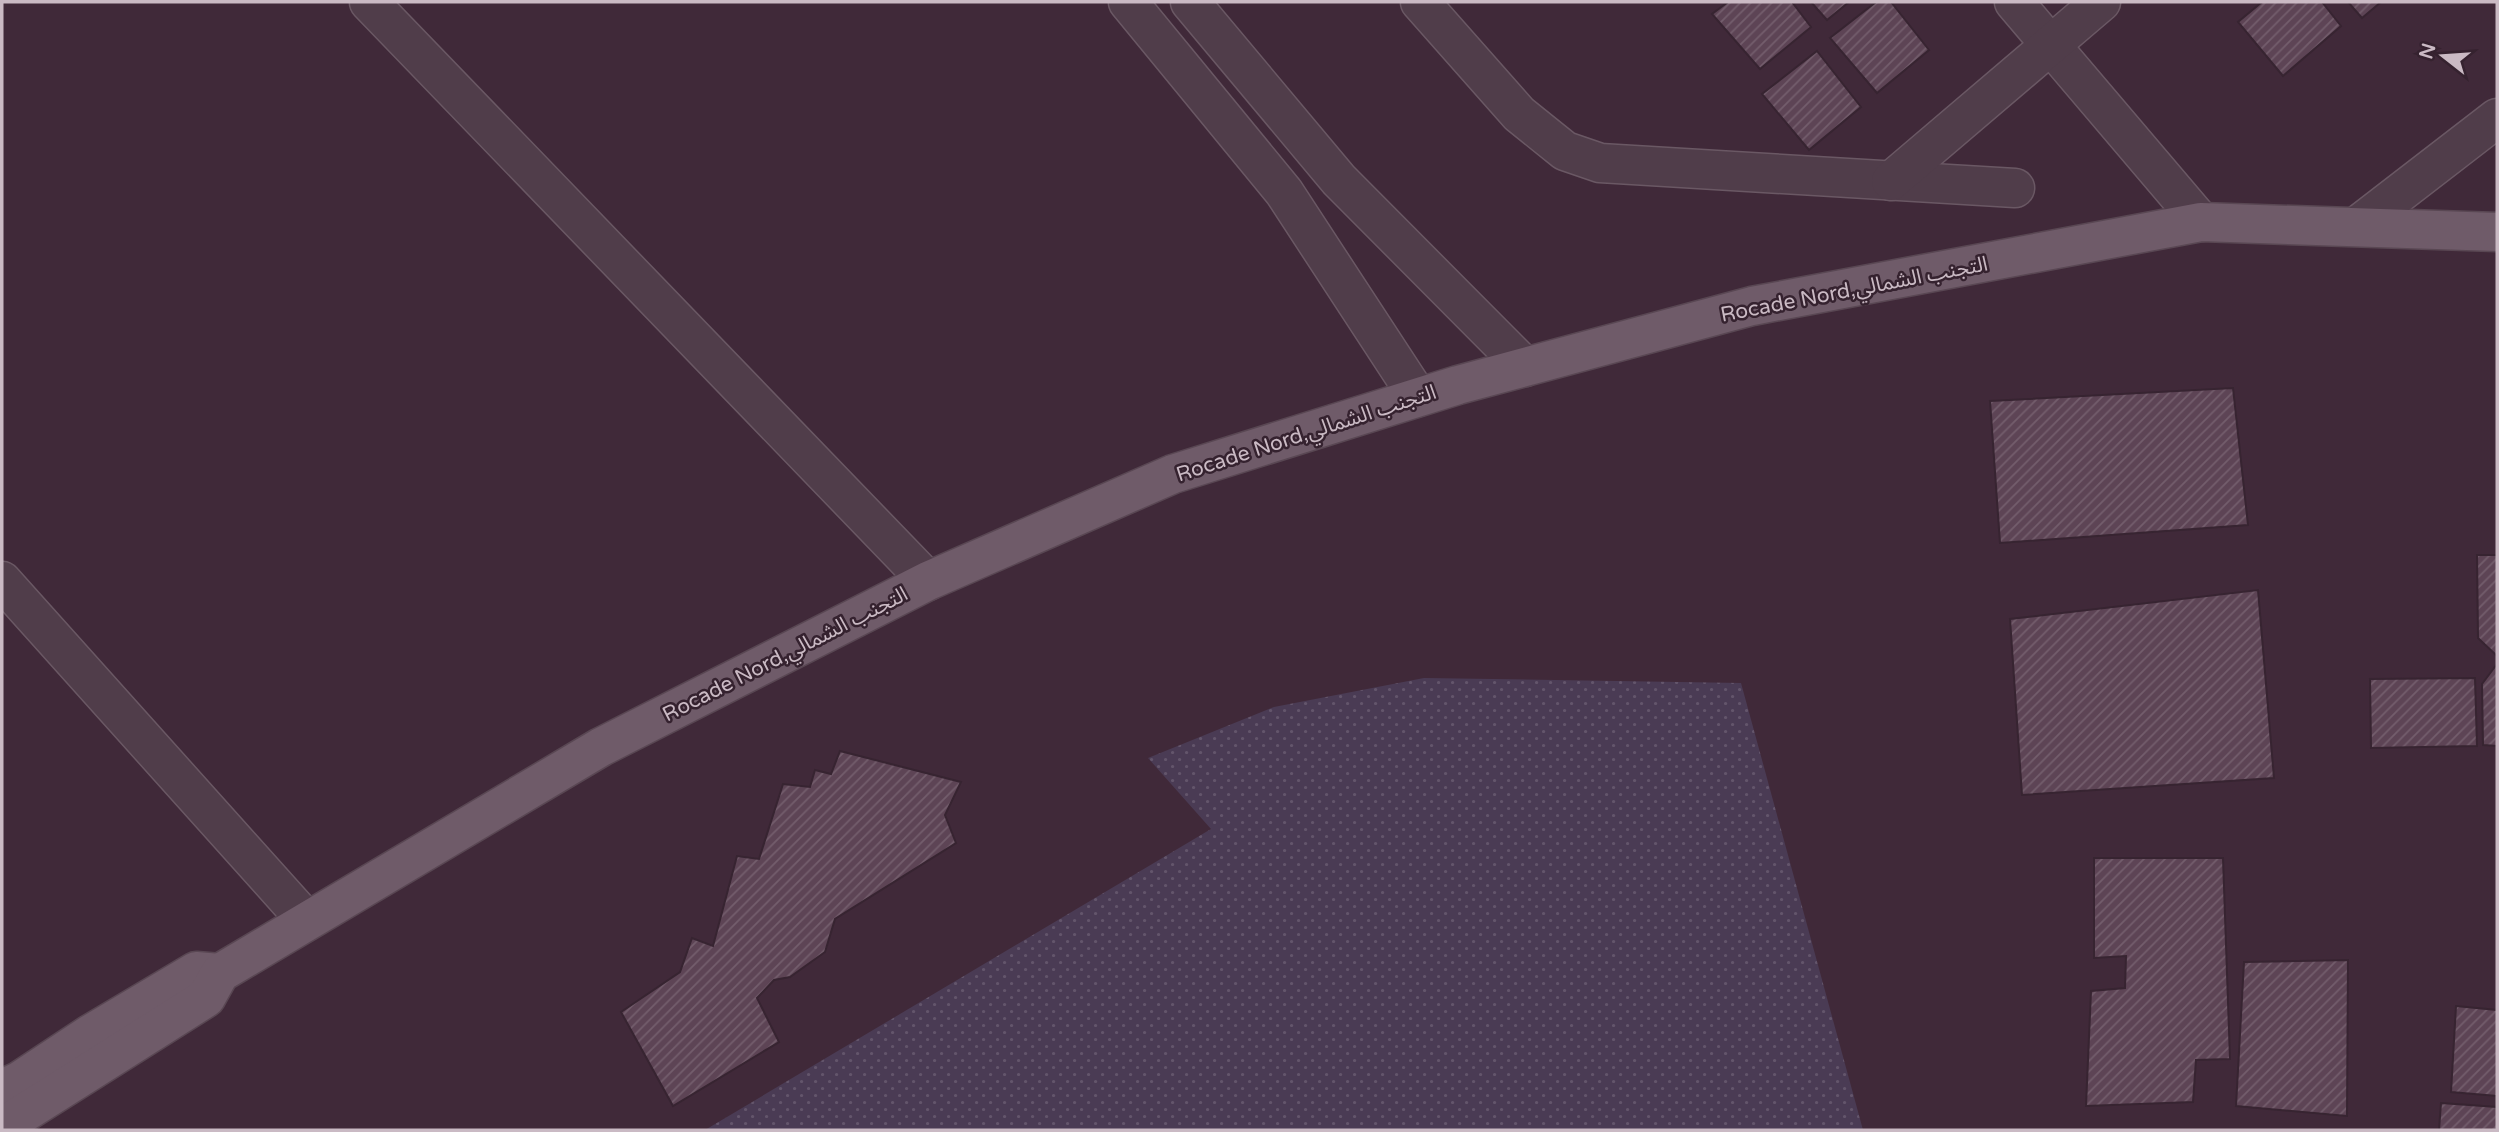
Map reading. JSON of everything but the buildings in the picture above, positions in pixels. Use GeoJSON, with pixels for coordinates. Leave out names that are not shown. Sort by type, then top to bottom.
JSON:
{"type":"FeatureCollection","features":[{"type":"Feature","properties":{"kind":"main road","name":"Rocade Nord,التجنب الشمالي"},"geometry":{"type":"LineString","coordinates":[[2,1127],[206,998],[220,973],[601,747],[929,582],[1173,474],[1418,397],[1752,306],[2201,222],[2497,232]]}},
{"type":"Feature","properties":{"kind":"main road","name":"Rocade Nord,التجنب الشمالي"},"geometry":{"type":"LineString","coordinates":[[2,1090],[196,971],[220,973]]}},
{"type":"Feature","properties":{"kind":"street"},"geometry":{"type":"LineString","coordinates":[[369,2],[929,582]]}},
{"type":"Feature","properties":{"kind":"street"},"geometry":{"type":"LineString","coordinates":[[1128,2],[1284,192],[1418,397]]}},
{"type":"Feature","properties":{"kind":"street"},"geometry":{"type":"LineString","coordinates":[[1190,2],[1339,180],[1525,367]]}},
{"type":"Feature","properties":{"kind":"street"},"geometry":{"type":"LineString","coordinates":[[1420,2],[1519,114],[1565,151],[1600,163],[2015,188]]}},
{"type":"Feature","properties":{"kind":"street"},"geometry":{"type":"LineString","coordinates":[[2014,2],[2201,222]]}},
{"type":"Feature","properties":{"kind":"street"},"geometry":{"type":"LineString","coordinates":[[1891,181],[2101,2]]}},
{"type":"Feature","properties":{"kind":"street"},"geometry":{"type":"LineString","coordinates":[[2357,226],[2497,118]]}},
{"type":"Feature","properties":{"kind":"street"},"geometry":{"type":"LineString","coordinates":[[2,580],[307,921]]}},
{"type":"Feature","properties":{"kind":"shaded area"},"geometry":{"type":"Polygon","coordinates":[[[1424,678],[1741,683],[1863,1130],[705,1130],[1211,829],[1148,758],[1274,707],[1424,678]]]}}]}
